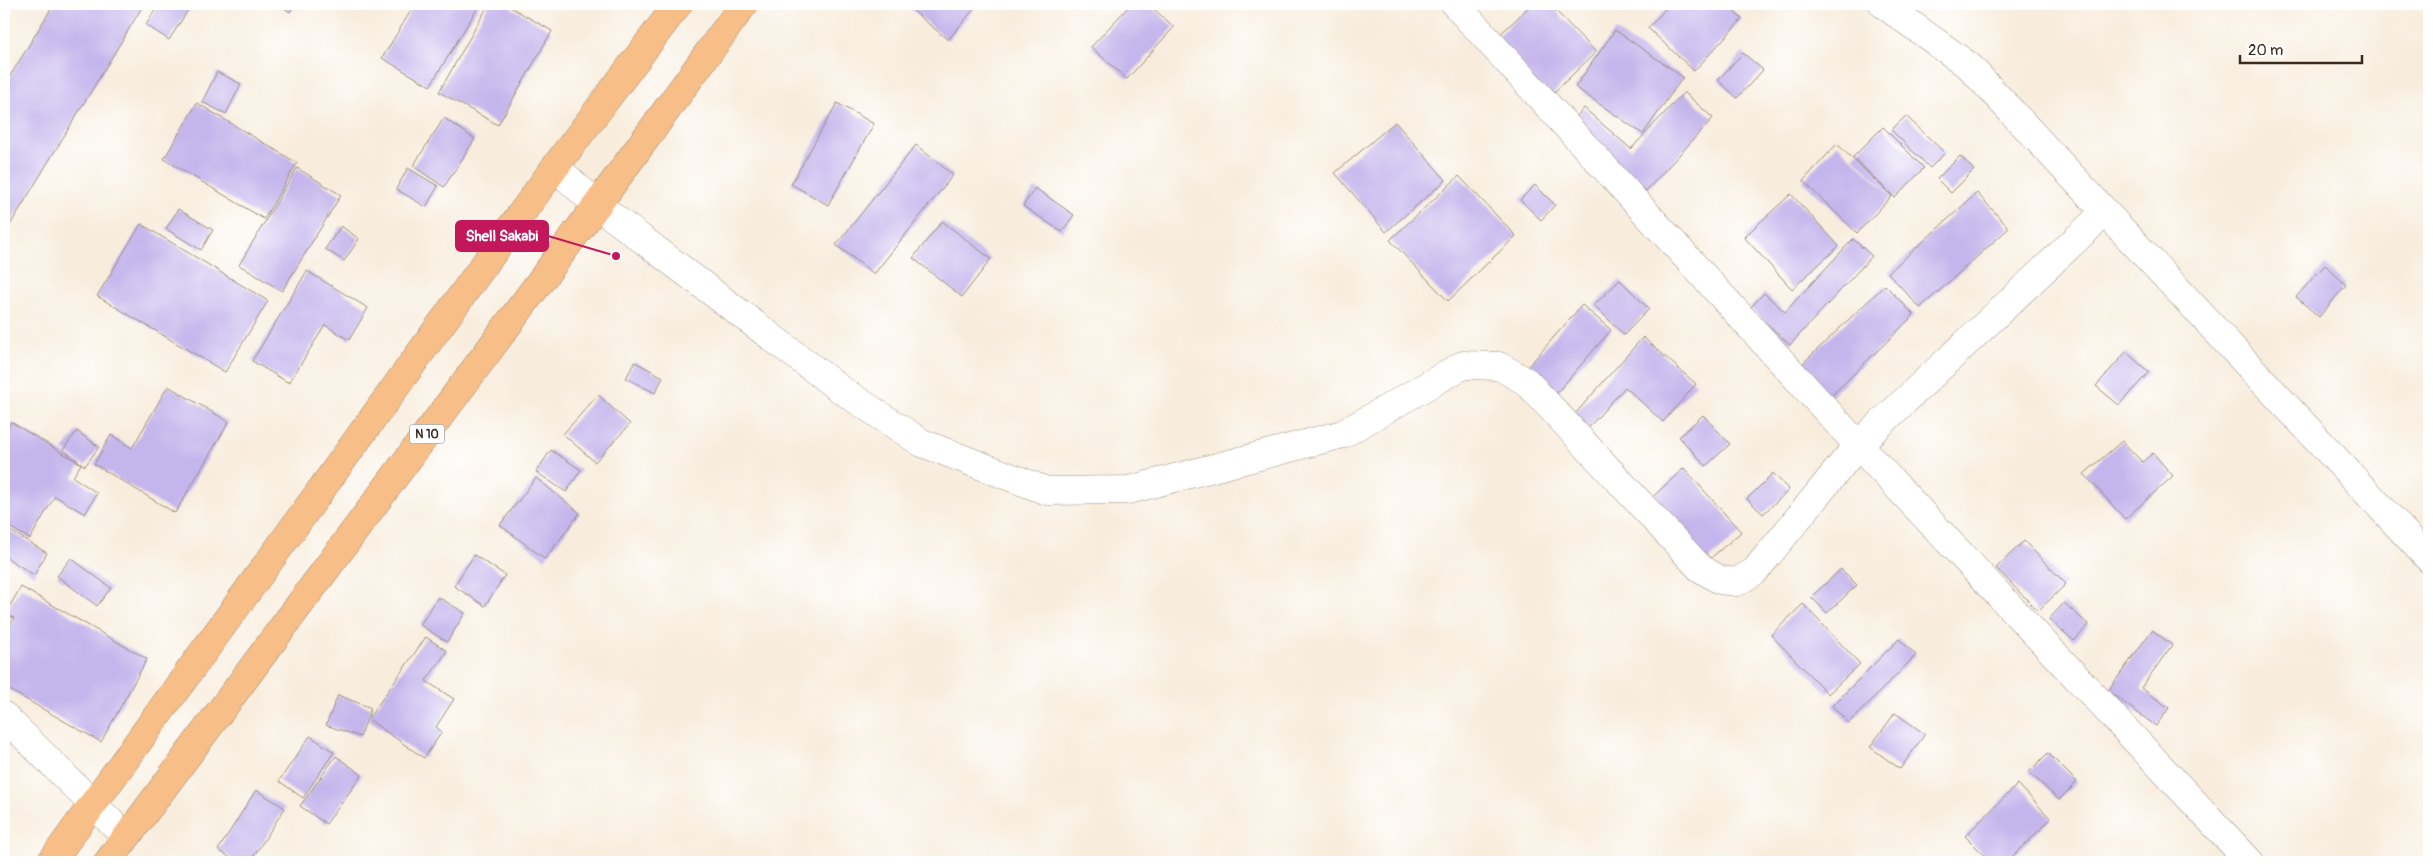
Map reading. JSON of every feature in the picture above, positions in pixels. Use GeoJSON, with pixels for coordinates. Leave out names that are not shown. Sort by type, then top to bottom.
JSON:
{"type":"FeatureCollection","features":[{"type":"Feature","properties":{"kind":"main road"},"geometry":{"type":"LineString","coordinates":[[51,862],[555,167],[678,4]]}},
{"type":"Feature","properties":{"kind":"main road","name":"N 10"},"geometry":{"type":"LineString","coordinates":[[108,862],[598,205],[744,4]]}},
{"type":"Feature","properties":{"kind":"street"},"geometry":{"type":"LineString","coordinates":[[1455,4],[1858,445],[2250,862]]}},
{"type":"Feature","properties":{"kind":"street"},"geometry":{"type":"LineString","coordinates":[[1883,4],[1969,66],[2429,559]]}},
{"type":"Feature","properties":{"kind":"street"},"geometry":{"type":"LineString","coordinates":[[555,167],[598,205],[840,389],[922,443],[1047,491],[1129,490],[1343,434],[1463,365],[1499,366],[1527,382],[1700,568],[1720,580],[1738,582],[1754,571],[1858,445],[2105,212]]}},
{"type":"Feature","properties":{"kind":"street"},"geometry":{"type":"LineString","coordinates":[[4,716],[126,837]]}},
{"type":"Feature","properties":{"kind":"building"},"geometry":{"type":"Polygon","coordinates":[[[54,4],[144,4],[4,235],[4,86],[54,4]]]}},
{"type":"Feature","properties":{"kind":"building"},"geometry":{"type":"Polygon","coordinates":[[[159,4],[192,4],[169,40],[146,25],[159,4]]]}},
{"type":"Feature","properties":{"kind":"building"},"geometry":{"type":"Polygon","coordinates":[[[278,4],[295,4],[290,12],[278,4]]]}},
{"type":"Feature","properties":{"kind":"building"},"geometry":{"type":"Polygon","coordinates":[[[415,4],[480,4],[430,86],[382,58],[415,4]]]}},
{"type":"Feature","properties":{"kind":"building"},"geometry":{"type":"Polygon","coordinates":[[[489,4],[505,4],[552,31],[498,125],[439,92],[489,4]]]}},
{"type":"Feature","properties":{"kind":"building"},"geometry":{"type":"Polygon","coordinates":[[[905,4],[978,4],[948,40],[905,4]]]}},
{"type":"Feature","properties":{"kind":"building"},"geometry":{"type":"Polygon","coordinates":[[[1131,4],[1148,4],[1174,27],[1127,79],[1091,47],[1131,4]]]}},
{"type":"Feature","properties":{"kind":"building"},"geometry":{"type":"Polygon","coordinates":[[[1532,4],[1549,4],[1596,52],[1546,100],[1491,43],[1532,4]]]}},
{"type":"Feature","properties":{"kind":"building"},"geometry":{"type":"Polygon","coordinates":[[[1670,4],[1726,4],[1742,19],[1694,71],[1648,28],[1670,4]]]}},
{"type":"Feature","properties":{"kind":"building"},"geometry":{"type":"Polygon","coordinates":[[[1615,30],[1683,77],[1643,134],[1575,87],[1615,30]]]}},
{"type":"Feature","properties":{"kind":"building"},"geometry":{"type":"Polygon","coordinates":[[[1743,53],[1763,70],[1737,98],[1718,80],[1743,53]]]}},
{"type":"Feature","properties":{"kind":"building"},"geometry":{"type":"Polygon","coordinates":[[[217,72],[241,84],[226,114],[202,102],[217,72]]]}},
{"type":"Feature","properties":{"kind":"building"},"geometry":{"type":"Polygon","coordinates":[[[1684,92],[1713,118],[1646,191],[1571,123],[1584,108],[1631,149],[1684,92]]]}},
{"type":"Feature","properties":{"kind":"building"},"geometry":{"type":"Polygon","coordinates":[[[197,103],[297,163],[264,219],[164,159],[197,103]]]}},
{"type":"Feature","properties":{"kind":"building"},"geometry":{"type":"Polygon","coordinates":[[[837,103],[874,124],[828,205],[791,184],[837,103]]]}},
{"type":"Feature","properties":{"kind":"building"},"geometry":{"type":"Polygon","coordinates":[[[1906,116],[1945,153],[1930,168],[1891,130],[1906,116]]]}},
{"type":"Feature","properties":{"kind":"building"},"geometry":{"type":"Polygon","coordinates":[[[444,118],[475,139],[444,187],[413,166],[444,118]]]}},
{"type":"Feature","properties":{"kind":"building"},"geometry":{"type":"Polygon","coordinates":[[[1395,122],[1446,180],[1386,232],[1335,173],[1395,122]]]}},
{"type":"Feature","properties":{"kind":"building"},"geometry":{"type":"Polygon","coordinates":[[[1883,127],[1924,168],[1895,198],[1853,157],[1883,127]]]}},
{"type":"Feature","properties":{"kind":"building"},"geometry":{"type":"Polygon","coordinates":[[[1837,144],[1892,196],[1857,233],[1803,181],[1837,144]]]}},
{"type":"Feature","properties":{"kind":"building"},"geometry":{"type":"Polygon","coordinates":[[[916,145],[953,175],[874,274],[836,245],[916,145]]]}},
{"type":"Feature","properties":{"kind":"building"},"geometry":{"type":"Polygon","coordinates":[[[1960,156],[1974,170],[1951,193],[1937,179],[1960,156]]]}},
{"type":"Feature","properties":{"kind":"building"},"geometry":{"type":"Polygon","coordinates":[[[297,168],[341,195],[282,291],[239,265],[297,168]]]}},
{"type":"Feature","properties":{"kind":"building"},"geometry":{"type":"Polygon","coordinates":[[[408,168],[438,186],[426,207],[396,189],[408,168]]]}},
{"type":"Feature","properties":{"kind":"building"},"geometry":{"type":"Polygon","coordinates":[[[1459,176],[1516,236],[1448,301],[1390,240],[1459,176]]]}},
{"type":"Feature","properties":{"kind":"building"},"geometry":{"type":"Polygon","coordinates":[[[1535,185],[1555,205],[1541,220],[1520,200],[1535,185]]]}},
{"type":"Feature","properties":{"kind":"building"},"geometry":{"type":"Polygon","coordinates":[[[1035,188],[1074,215],[1062,232],[1023,206],[1035,188]]]}},
{"type":"Feature","properties":{"kind":"building"},"geometry":{"type":"Polygon","coordinates":[[[1977,193],[2009,228],[1920,308],[1888,273],[1977,193]]]}},
{"type":"Feature","properties":{"kind":"building"},"geometry":{"type":"Polygon","coordinates":[[[1791,194],[1839,246],[1792,289],[1744,237],[1791,194]]]}},
{"type":"Feature","properties":{"kind":"building"},"geometry":{"type":"Polygon","coordinates":[[[178,209],[213,230],[201,250],[166,229],[178,209]]]}},
{"type":"Feature","properties":{"kind":"building"},"geometry":{"type":"Polygon","coordinates":[[[942,221],[991,259],[962,297],[913,258],[942,221]]]}},
{"type":"Feature","properties":{"kind":"building"},"geometry":{"type":"Polygon","coordinates":[[[141,224],[268,301],[225,372],[97,296],[141,224]]]}},
{"type":"Feature","properties":{"kind":"building"},"geometry":{"type":"Polygon","coordinates":[[[341,226],[359,239],[344,261],[325,249],[341,226]]]}},
{"type":"Feature","properties":{"kind":"building"},"geometry":{"type":"Polygon","coordinates":[[[1853,239],[1872,256],[1790,345],[1750,308],[1764,293],[1785,312],[1853,239]]]}},
{"type":"Feature","properties":{"kind":"building"},"geometry":{"type":"Polygon","coordinates":[[[2325,265],[2346,285],[2319,317],[2296,297],[2325,265]]]}},
{"type":"Feature","properties":{"kind":"building"},"geometry":{"type":"Polygon","coordinates":[[[307,271],[368,308],[349,340],[325,325],[289,383],[252,361],[307,271]]]}},
{"type":"Feature","properties":{"kind":"building"},"geometry":{"type":"Polygon","coordinates":[[[1620,280],[1649,309],[1624,335],[1594,305],[1620,280]]]}},
{"type":"Feature","properties":{"kind":"building"},"geometry":{"type":"Polygon","coordinates":[[[1885,285],[1914,315],[1827,400],[1797,369],[1885,285]]]}},
{"type":"Feature","properties":{"kind":"building"},"geometry":{"type":"Polygon","coordinates":[[[1582,305],[1611,330],[1549,402],[1519,377],[1582,305]]]}},
{"type":"Feature","properties":{"kind":"building"},"geometry":{"type":"Polygon","coordinates":[[[1643,337],[1696,384],[1663,422],[1625,387],[1581,436],[1567,423],[1643,337]]]}},
{"type":"Feature","properties":{"kind":"building"},"geometry":{"type":"Polygon","coordinates":[[[2126,352],[2149,372],[2119,405],[2096,386],[2126,352]]]}},
{"type":"Feature","properties":{"kind":"building"},"geometry":{"type":"Polygon","coordinates":[[[635,362],[663,377],[655,393],[626,378],[635,362]]]}},
{"type":"Feature","properties":{"kind":"building"},"geometry":{"type":"Polygon","coordinates":[[[168,386],[229,422],[175,513],[94,464],[111,435],[132,448],[168,386]]]}},
{"type":"Feature","properties":{"kind":"building"},"geometry":{"type":"Polygon","coordinates":[[[598,395],[630,424],[595,462],[563,434],[598,395]]]}},
{"type":"Feature","properties":{"kind":"building"},"geometry":{"type":"Polygon","coordinates":[[[1703,415],[1730,444],[1706,466],[1679,437],[1703,415]]]}},
{"type":"Feature","properties":{"kind":"building"},"geometry":{"type":"Polygon","coordinates":[[[11,422],[81,464],[73,477],[97,493],[85,514],[55,496],[30,539],[4,524],[4,435],[11,422]]]}},
{"type":"Feature","properties":{"kind":"building"},"geometry":{"type":"Polygon","coordinates":[[[77,431],[99,447],[85,466],[63,450],[77,431]]]}},
{"type":"Feature","properties":{"kind":"building"},"geometry":{"type":"Polygon","coordinates":[[[2122,441],[2142,462],[2153,453],[2173,476],[2125,519],[2084,474],[2122,441]]]}},
{"type":"Feature","properties":{"kind":"building"},"geometry":{"type":"Polygon","coordinates":[[[551,450],[581,470],[566,492],[536,472],[551,450]]]}},
{"type":"Feature","properties":{"kind":"building"},"geometry":{"type":"Polygon","coordinates":[[[1684,468],[1741,532],[1704,564],[1647,502],[1684,468]]]}},
{"type":"Feature","properties":{"kind":"building"},"geometry":{"type":"Polygon","coordinates":[[[1773,473],[1789,490],[1763,514],[1747,499],[1773,473]]]}},
{"type":"Feature","properties":{"kind":"building"},"geometry":{"type":"Polygon","coordinates":[[[536,478],[580,513],[545,559],[500,525],[536,478]]]}},
{"type":"Feature","properties":{"kind":"building"},"geometry":{"type":"Polygon","coordinates":[[[4,527],[47,553],[34,575],[4,556],[4,527]]]}},
{"type":"Feature","properties":{"kind":"building"},"geometry":{"type":"Polygon","coordinates":[[[2024,541],[2066,584],[2038,611],[1996,568],[2024,541]]]}},
{"type":"Feature","properties":{"kind":"building"},"geometry":{"type":"Polygon","coordinates":[[[474,555],[505,575],[485,606],[454,586],[474,555]]]}},
{"type":"Feature","properties":{"kind":"building"},"geometry":{"type":"Polygon","coordinates":[[[71,558],[111,588],[97,606],[57,576],[71,558]]]}},
{"type":"Feature","properties":{"kind":"building"},"geometry":{"type":"Polygon","coordinates":[[[1841,569],[1857,585],[1827,613],[1811,597],[1841,569]]]}},
{"type":"Feature","properties":{"kind":"building"},"geometry":{"type":"Polygon","coordinates":[[[21,587],[147,659],[101,742],[4,687],[4,636],[14,618],[5,614],[21,587]]]}},
{"type":"Feature","properties":{"kind":"building"},"geometry":{"type":"Polygon","coordinates":[[[438,597],[465,613],[447,642],[420,625],[438,597]]]}},
{"type":"Feature","properties":{"kind":"building"},"geometry":{"type":"Polygon","coordinates":[[[2064,603],[2089,625],[2074,641],[2049,619],[2064,603]]]}},
{"type":"Feature","properties":{"kind":"building"},"geometry":{"type":"Polygon","coordinates":[[[1803,604],[1860,664],[1828,694],[1771,635],[1803,604]]]}},
{"type":"Feature","properties":{"kind":"building"},"geometry":{"type":"Polygon","coordinates":[[[2152,630],[2172,645],[2141,688],[2169,708],[2156,726],[2108,691],[2152,630]]]}},
{"type":"Feature","properties":{"kind":"building"},"geometry":{"type":"Polygon","coordinates":[[[426,637],[447,651],[426,681],[454,699],[436,727],[442,732],[424,758],[368,719],[426,637]]]}},
{"type":"Feature","properties":{"kind":"building"},"geometry":{"type":"Polygon","coordinates":[[[1899,639],[1916,655],[1849,723],[1832,706],[1899,639]]]}},
{"type":"Feature","properties":{"kind":"building"},"geometry":{"type":"Polygon","coordinates":[[[338,695],[371,708],[360,737],[326,725],[338,695]]]}},
{"type":"Feature","properties":{"kind":"building"},"geometry":{"type":"Polygon","coordinates":[[[1895,713],[1925,734],[1900,769],[1870,747],[1895,713]]]}},
{"type":"Feature","properties":{"kind":"building"},"geometry":{"type":"Polygon","coordinates":[[[310,736],[334,752],[303,798],[279,781],[310,736]]]}},
{"type":"Feature","properties":{"kind":"building"},"geometry":{"type":"Polygon","coordinates":[[[2048,753],[2077,782],[2059,800],[2029,772],[2048,753]]]}},
{"type":"Feature","properties":{"kind":"building"},"geometry":{"type":"Polygon","coordinates":[[[336,756],[362,775],[326,824],[300,806],[336,756]]]}},
{"type":"Feature","properties":{"kind":"building"},"geometry":{"type":"Polygon","coordinates":[[[2018,784],[2051,819],[2007,862],[1991,862],[1965,836],[2018,784]]]}},
{"type":"Feature","properties":{"kind":"building"},"geometry":{"type":"Polygon","coordinates":[[[256,790],[285,808],[250,862],[237,862],[218,850],[256,790]]]}},
{"type":"Feature","properties":{"kind":"place","name":"Shell Sakabi"},"geometry":{"type":"Point","coordinates":[616,256]}}]}
